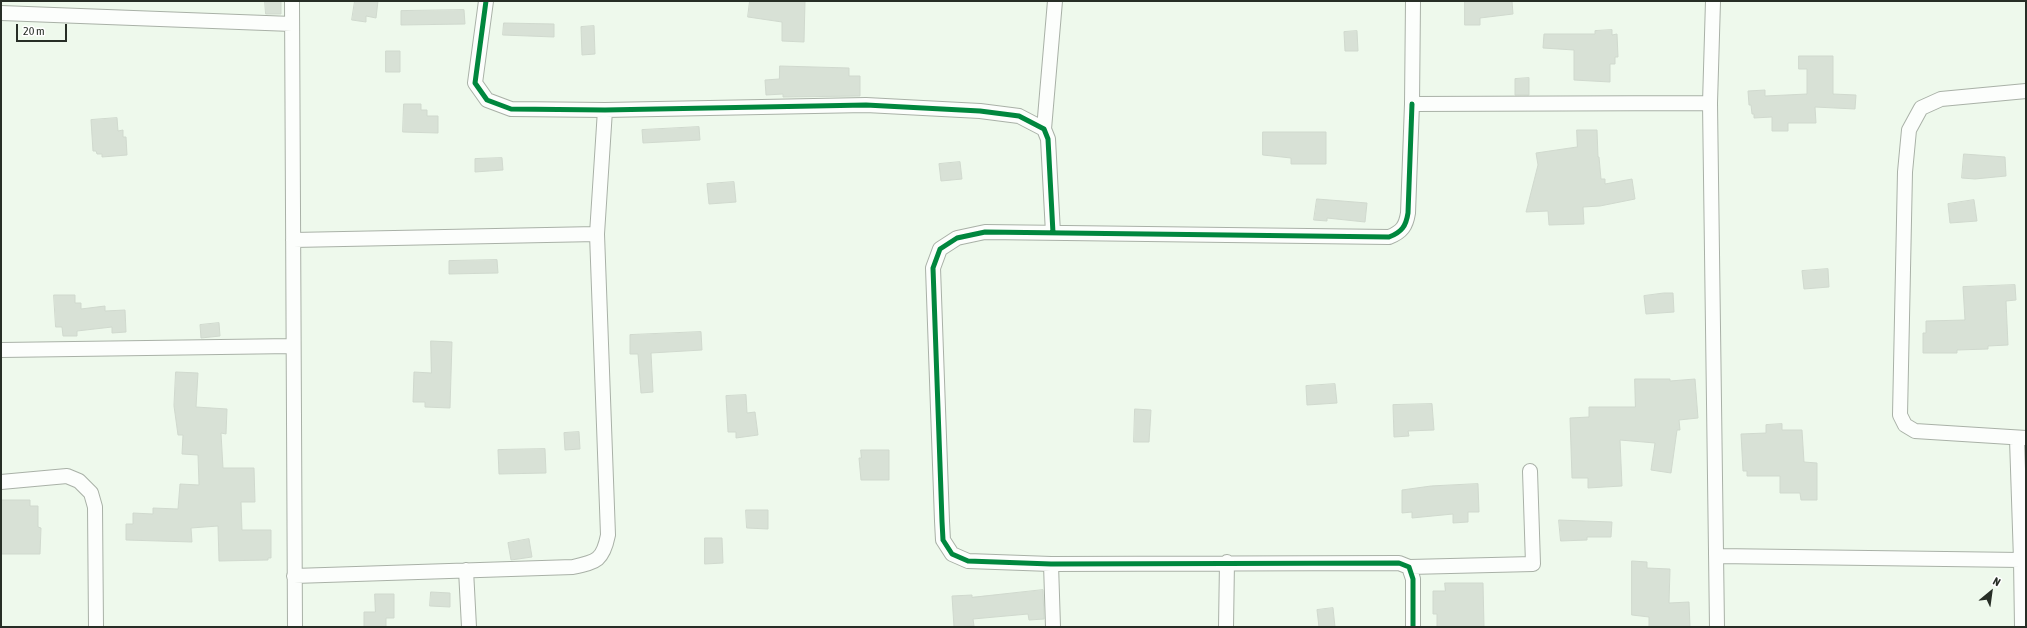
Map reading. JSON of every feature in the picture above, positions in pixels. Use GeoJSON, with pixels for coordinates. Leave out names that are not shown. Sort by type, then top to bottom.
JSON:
{"type":"FeatureCollection","features":[{"type":"Feature","properties":{"kind":"street"},"geometry":{"type":"LineString","coordinates":[[292,1],[295,627]]}},
{"type":"Feature","properties":{"kind":"street"},"geometry":{"type":"LineString","coordinates":[[486,1],[475,83],[487,100],[511,109],[605,110],[866,105],[980,111],[1019,116],[1044,129]]}},
{"type":"Feature","properties":{"kind":"street"},"geometry":{"type":"LineString","coordinates":[[1053,232],[1048,139],[1044,129],[1055,1]]}},
{"type":"Feature","properties":{"kind":"street"},"geometry":{"type":"LineString","coordinates":[[1413,1],[1412,104],[1408,213],[1406,223],[1400,233],[1390,237],[985,232],[957,238],[940,249],[933,268],[943,540],[952,554],[968,561],[1050,564],[1227,562],[1399,563],[1409,567],[1533,564],[1530,471]]}},
{"type":"Feature","properties":{"kind":"street"},"geometry":{"type":"LineString","coordinates":[[1712,1],[1710,103],[1717,627]]}},
{"type":"Feature","properties":{"kind":"street"},"geometry":{"type":"LineString","coordinates":[[1,13],[292,24]]}},
{"type":"Feature","properties":{"kind":"street"},"geometry":{"type":"LineString","coordinates":[[2022,627],[2022,438],[1915,431],[1905,424],[1900,415],[1905,172],[1909,130],[1921,108],[1941,99],[2026,91]]}},
{"type":"Feature","properties":{"kind":"street"},"geometry":{"type":"LineString","coordinates":[[1412,104],[1710,103]]}},
{"type":"Feature","properties":{"kind":"street"},"geometry":{"type":"LineString","coordinates":[[294,576],[573,567],[591,563],[605,552],[608,535],[597,234],[605,110]]}},
{"type":"Feature","properties":{"kind":"street"},"geometry":{"type":"LineString","coordinates":[[292,240],[597,234]]}},
{"type":"Feature","properties":{"kind":"street"},"geometry":{"type":"LineString","coordinates":[[1,350],[293,346]]}},
{"type":"Feature","properties":{"kind":"street"},"geometry":{"type":"LineString","coordinates":[[1,482],[67,476],[79,481],[91,493],[95,507],[96,627]]}},
{"type":"Feature","properties":{"kind":"street"},"geometry":{"type":"LineString","coordinates":[[1717,556],[2021,560]]}},
{"type":"Feature","properties":{"kind":"street"},"geometry":{"type":"LineString","coordinates":[[1226,627],[1227,562]]}},
{"type":"Feature","properties":{"kind":"street"},"geometry":{"type":"LineString","coordinates":[[1050,564],[1053,627]]}},
{"type":"Feature","properties":{"kind":"street"},"geometry":{"type":"LineString","coordinates":[[1409,567],[1413,579],[1414,627]]}},
{"type":"Feature","properties":{"kind":"street"},"geometry":{"type":"LineString","coordinates":[[466,570],[468,627]]}},
{"type":"Feature","properties":{"kind":"building"},"geometry":{"type":"Polygon","coordinates":[[[265,1],[281,1],[281,14],[266,14],[265,1]]]}},
{"type":"Feature","properties":{"kind":"building"},"geometry":{"type":"Polygon","coordinates":[[[355,1],[378,1],[376,18],[366,16],[366,22],[352,20],[355,1]]]}},
{"type":"Feature","properties":{"kind":"building"},"geometry":{"type":"Polygon","coordinates":[[[750,1],[805,1],[804,42],[782,41],[782,22],[748,17],[750,1]]]}},
{"type":"Feature","properties":{"kind":"building"},"geometry":{"type":"Polygon","coordinates":[[[1465,1],[1512,1],[1513,14],[1480,18],[1480,25],[1465,25],[1465,1]]]}},
{"type":"Feature","properties":{"kind":"building"},"geometry":{"type":"Polygon","coordinates":[[[464,10],[465,24],[401,25],[401,11],[464,10]]]}},
{"type":"Feature","properties":{"kind":"building"},"geometry":{"type":"Polygon","coordinates":[[[504,23],[554,24],[554,37],[503,35],[504,23]]]}},
{"type":"Feature","properties":{"kind":"building"},"geometry":{"type":"Polygon","coordinates":[[[594,26],[595,54],[582,55],[581,27],[594,26]]]}},
{"type":"Feature","properties":{"kind":"building"},"geometry":{"type":"Polygon","coordinates":[[[1612,30],[1612,35],[1617,34],[1618,57],[1615,57],[1615,64],[1610,64],[1610,82],[1574,80],[1574,50],[1543,48],[1544,34],[1595,34],[1595,31],[1612,30]]]}},
{"type":"Feature","properties":{"kind":"building"},"geometry":{"type":"Polygon","coordinates":[[[1357,31],[1358,51],[1345,51],[1344,32],[1357,31]]]}},
{"type":"Feature","properties":{"kind":"building"},"geometry":{"type":"Polygon","coordinates":[[[386,51],[400,51],[400,72],[386,72],[386,51]]]}},
{"type":"Feature","properties":{"kind":"building"},"geometry":{"type":"Polygon","coordinates":[[[1799,56],[1833,56],[1833,94],[1856,95],[1855,109],[1815,107],[1816,123],[1788,123],[1788,131],[1772,131],[1772,117],[1754,118],[1751,105],[1749,105],[1748,91],[1765,90],[1765,96],[1807,94],[1807,69],[1799,69],[1799,56]]]}},
{"type":"Feature","properties":{"kind":"building"},"geometry":{"type":"Polygon","coordinates":[[[780,66],[849,68],[849,76],[860,76],[860,96],[783,97],[783,94],[766,95],[765,80],[779,79],[780,66]]]}},
{"type":"Feature","properties":{"kind":"building"},"geometry":{"type":"Polygon","coordinates":[[[1529,78],[1529,95],[1515,95],[1515,79],[1529,78]]]}},
{"type":"Feature","properties":{"kind":"building"},"geometry":{"type":"Polygon","coordinates":[[[404,104],[421,104],[421,110],[427,110],[427,116],[438,116],[438,133],[403,132],[404,104]]]}},
{"type":"Feature","properties":{"kind":"building"},"geometry":{"type":"Polygon","coordinates":[[[117,118],[118,131],[123,130],[123,137],[126,137],[127,155],[102,157],[102,154],[97,154],[96,151],[93,151],[91,120],[117,118]]]}},
{"type":"Feature","properties":{"kind":"building"},"geometry":{"type":"Polygon","coordinates":[[[699,127],[700,140],[643,143],[642,130],[699,127]]]}},
{"type":"Feature","properties":{"kind":"building"},"geometry":{"type":"Polygon","coordinates":[[[1577,130],[1597,130],[1598,157],[1601,179],[1605,179],[1605,184],[1632,179],[1635,199],[1600,206],[1583,207],[1584,224],[1549,225],[1548,211],[1526,212],[1538,165],[1536,153],[1577,147],[1577,130]]]}},
{"type":"Feature","properties":{"kind":"building"},"geometry":{"type":"Polygon","coordinates":[[[1263,132],[1326,132],[1326,164],[1291,164],[1291,158],[1263,155],[1263,132]]]}},
{"type":"Feature","properties":{"kind":"building"},"geometry":{"type":"Polygon","coordinates":[[[1964,154],[2005,157],[2006,176],[1975,179],[1962,178],[1964,154]]]}},
{"type":"Feature","properties":{"kind":"building"},"geometry":{"type":"Polygon","coordinates":[[[502,158],[503,170],[475,172],[475,159],[502,158]]]}},
{"type":"Feature","properties":{"kind":"building"},"geometry":{"type":"Polygon","coordinates":[[[960,162],[962,179],[941,181],[939,164],[960,162]]]}},
{"type":"Feature","properties":{"kind":"building"},"geometry":{"type":"Polygon","coordinates":[[[734,182],[736,202],[709,204],[707,184],[734,182]]]}},
{"type":"Feature","properties":{"kind":"building"},"geometry":{"type":"Polygon","coordinates":[[[1317,199],[1367,203],[1365,222],[1327,218],[1327,221],[1314,220],[1317,199]]]}},
{"type":"Feature","properties":{"kind":"building"},"geometry":{"type":"Polygon","coordinates":[[[1974,200],[1977,221],[1950,223],[1948,204],[1974,200]]]}},
{"type":"Feature","properties":{"kind":"building"},"geometry":{"type":"Polygon","coordinates":[[[497,260],[498,273],[449,274],[449,261],[497,260]]]}},
{"type":"Feature","properties":{"kind":"building"},"geometry":{"type":"Polygon","coordinates":[[[1828,269],[1829,287],[1804,289],[1802,271],[1828,269]]]}},
{"type":"Feature","properties":{"kind":"building"},"geometry":{"type":"Polygon","coordinates":[[[2015,285],[2016,300],[2006,301],[2008,345],[1988,346],[1988,349],[1957,350],[1957,353],[1923,353],[1923,333],[1926,333],[1926,321],[1965,320],[1963,287],[2015,285]]]}},
{"type":"Feature","properties":{"kind":"building"},"geometry":{"type":"Polygon","coordinates":[[[1673,293],[1674,312],[1646,314],[1644,296],[1673,293]]]}},
{"type":"Feature","properties":{"kind":"building"},"geometry":{"type":"Polygon","coordinates":[[[54,295],[75,295],[75,303],[81,303],[81,309],[105,306],[105,311],[125,310],[126,332],[112,333],[112,327],[77,331],[77,336],[63,336],[62,327],[56,327],[54,295]]]}},
{"type":"Feature","properties":{"kind":"building"},"geometry":{"type":"Polygon","coordinates":[[[219,323],[220,336],[201,338],[200,325],[219,323]]]}},
{"type":"Feature","properties":{"kind":"building"},"geometry":{"type":"Polygon","coordinates":[[[701,332],[702,350],[651,353],[653,392],[641,393],[638,354],[630,354],[630,335],[701,332]]]}},
{"type":"Feature","properties":{"kind":"building"},"geometry":{"type":"Polygon","coordinates":[[[431,341],[452,342],[450,408],[425,407],[425,402],[413,402],[414,372],[431,373],[431,341]]]}},
{"type":"Feature","properties":{"kind":"building"},"geometry":{"type":"Polygon","coordinates":[[[176,372],[198,373],[196,407],[227,409],[226,434],[221,433],[223,468],[254,468],[255,502],[241,502],[242,530],[271,530],[271,558],[268,558],[268,560],[219,561],[218,526],[191,528],[192,542],[126,540],[126,524],[133,524],[133,513],[153,514],[153,508],[178,509],[180,484],[199,485],[198,455],[182,454],[183,435],[178,435],[174,406],[176,372]]]}},
{"type":"Feature","properties":{"kind":"building"},"geometry":{"type":"Polygon","coordinates":[[[1635,379],[1670,379],[1670,381],[1695,379],[1698,418],[1679,420],[1680,430],[1677,430],[1671,473],[1651,470],[1655,443],[1620,440],[1622,486],[1588,488],[1588,478],[1572,478],[1570,418],[1589,417],[1589,407],[1635,407],[1635,379]]]}},
{"type":"Feature","properties":{"kind":"building"},"geometry":{"type":"Polygon","coordinates":[[[1335,384],[1337,403],[1307,405],[1306,386],[1335,384]]]}},
{"type":"Feature","properties":{"kind":"building"},"geometry":{"type":"Polygon","coordinates":[[[746,395],[747,413],[755,412],[758,435],[736,438],[736,432],[728,432],[726,396],[746,395]]]}},
{"type":"Feature","properties":{"kind":"building"},"geometry":{"type":"Polygon","coordinates":[[[1432,404],[1434,430],[1408,431],[1409,436],[1394,437],[1393,405],[1432,404]]]}},
{"type":"Feature","properties":{"kind":"building"},"geometry":{"type":"Polygon","coordinates":[[[1135,409],[1151,410],[1149,442],[1134,442],[1135,409]]]}},
{"type":"Feature","properties":{"kind":"building"},"geometry":{"type":"Polygon","coordinates":[[[1782,424],[1782,430],[1802,430],[1804,462],[1817,463],[1817,500],[1801,500],[1800,493],[1780,493],[1780,476],[1747,476],[1747,471],[1743,471],[1741,434],[1766,433],[1766,425],[1782,424]]]}},
{"type":"Feature","properties":{"kind":"building"},"geometry":{"type":"Polygon","coordinates":[[[579,432],[580,449],[565,450],[564,433],[579,432]]]}},
{"type":"Feature","properties":{"kind":"building"},"geometry":{"type":"Polygon","coordinates":[[[545,449],[546,473],[499,474],[498,450],[545,449]]]}},
{"type":"Feature","properties":{"kind":"building"},"geometry":{"type":"Polygon","coordinates":[[[861,450],[889,450],[889,480],[861,480],[859,458],[861,458],[861,450]]]}},
{"type":"Feature","properties":{"kind":"building"},"geometry":{"type":"Polygon","coordinates":[[[1478,484],[1479,512],[1468,512],[1468,522],[1453,523],[1453,514],[1412,518],[1412,512],[1402,513],[1402,490],[1431,486],[1478,484]]]}},
{"type":"Feature","properties":{"kind":"building"},"geometry":{"type":"Polygon","coordinates":[[[1,500],[30,500],[30,506],[38,506],[38,527],[41,528],[40,554],[2,554],[1,500]]]}},
{"type":"Feature","properties":{"kind":"building"},"geometry":{"type":"Polygon","coordinates":[[[746,510],[768,510],[768,529],[747,528],[746,510]]]}},
{"type":"Feature","properties":{"kind":"building"},"geometry":{"type":"Polygon","coordinates":[[[1559,520],[1612,522],[1611,537],[1587,537],[1587,540],[1561,541],[1559,520]]]}},
{"type":"Feature","properties":{"kind":"building"},"geometry":{"type":"Polygon","coordinates":[[[705,538],[722,538],[723,563],[705,564],[705,538]]]}},
{"type":"Feature","properties":{"kind":"building"},"geometry":{"type":"Polygon","coordinates":[[[529,539],[532,557],[511,560],[508,543],[529,539]]]}},
{"type":"Feature","properties":{"kind":"building"},"geometry":{"type":"Polygon","coordinates":[[[1632,561],[1647,562],[1647,568],[1670,569],[1669,603],[1689,602],[1690,627],[1649,627],[1649,617],[1632,615],[1632,561]]]}},
{"type":"Feature","properties":{"kind":"building"},"geometry":{"type":"Polygon","coordinates":[[[1445,583],[1483,583],[1484,627],[1437,627],[1437,614],[1433,614],[1433,591],[1445,591],[1445,583]]]}},
{"type":"Feature","properties":{"kind":"building"},"geometry":{"type":"Polygon","coordinates":[[[1043,590],[1044,619],[1029,620],[1028,614],[973,619],[974,626],[954,627],[952,596],[972,595],[972,597],[1043,590]]]}},
{"type":"Feature","properties":{"kind":"building"},"geometry":{"type":"Polygon","coordinates":[[[431,592],[450,593],[450,607],[430,606],[431,592]]]}},
{"type":"Feature","properties":{"kind":"building"},"geometry":{"type":"Polygon","coordinates":[[[375,594],[394,594],[394,618],[386,618],[386,627],[364,627],[364,612],[375,612],[375,594]]]}},
{"type":"Feature","properties":{"kind":"building"},"geometry":{"type":"Polygon","coordinates":[[[1333,608],[1335,627],[1319,627],[1317,610],[1333,608]]]}},
{"type":"Feature","properties":{"kind":"cycle path"},"geometry":{"type":"LineString","coordinates":[[486,1],[475,83],[487,100],[511,109],[605,110],[866,105],[980,111],[1019,116],[1044,129],[1048,139],[1053,233]]}},
{"type":"Feature","properties":{"kind":"cycle path"},"geometry":{"type":"LineString","coordinates":[[1412,104],[1408,213],[1403,228],[1389,237],[985,232],[957,238],[940,249],[933,268],[943,540],[952,554],[968,561],[1051,564],[1399,563],[1409,567],[1413,579],[1413,627]]}}]}
